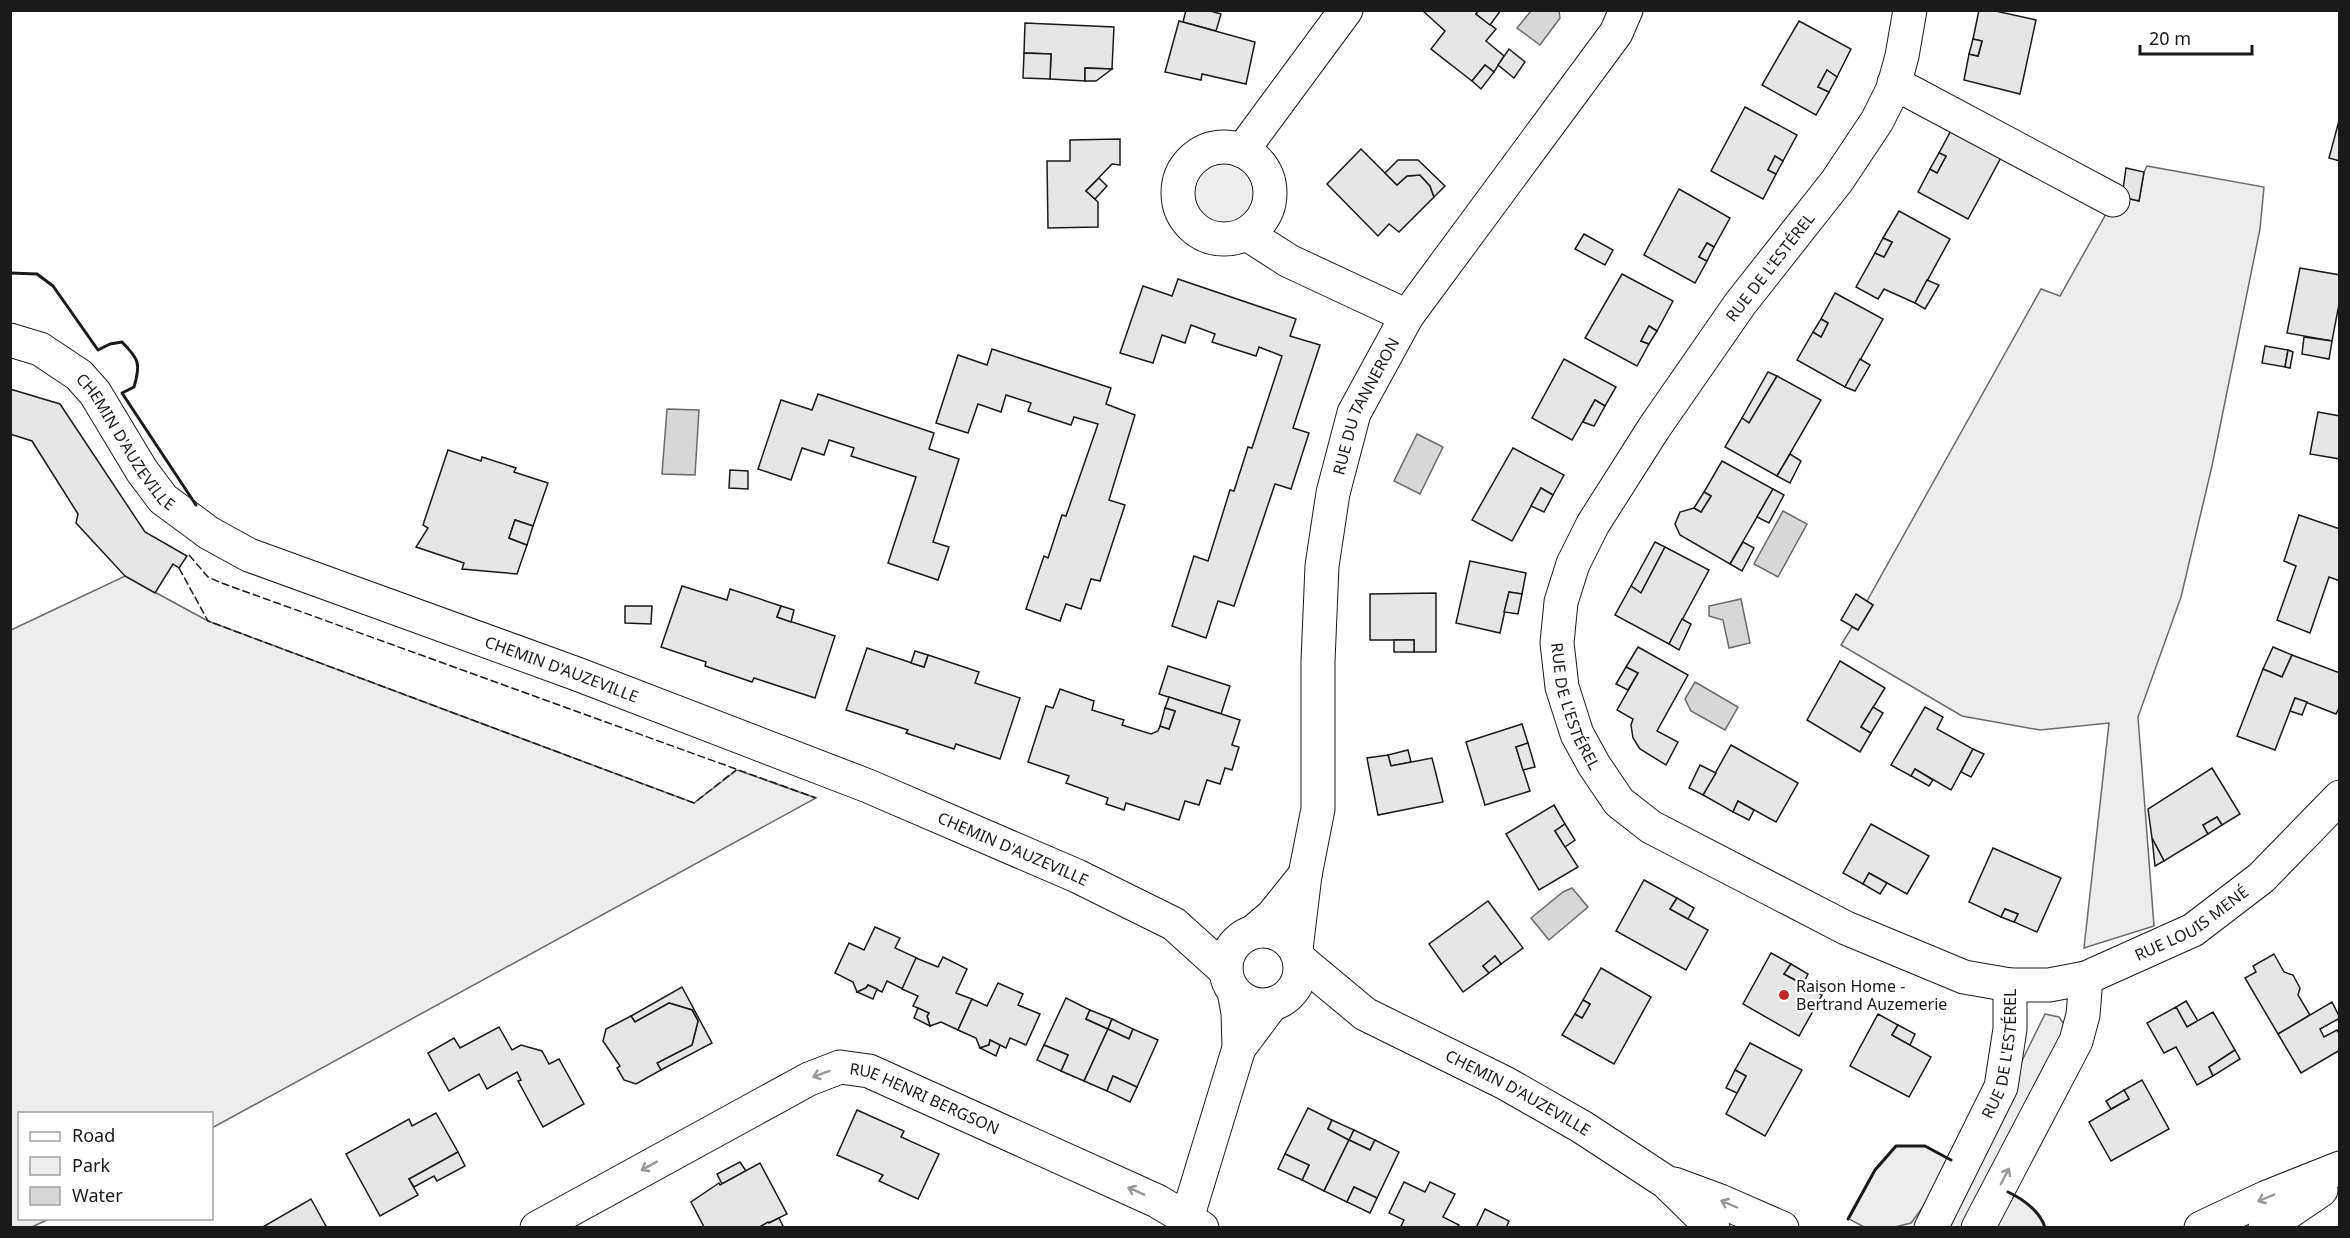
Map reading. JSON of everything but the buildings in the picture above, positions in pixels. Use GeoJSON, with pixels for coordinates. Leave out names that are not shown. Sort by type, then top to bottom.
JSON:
{"type":"FeatureCollection","features":[{"type":"Feature","properties":{"kind":"street"},"geometry":{"type":"LineString","coordinates":[[1242,151],[1346,10]]}},
{"type":"Feature","properties":{"kind":"street","name":"RUE DU TANNERON"},"geometry":{"type":"LineString","coordinates":[[1297,954],[1305,875],[1318,809],[1318,661],[1322,566],[1333,493],[1354,413],[1407,316],[1616,33],[1626,10]]}},
{"type":"Feature","properties":{"kind":"street","name":"RUE DE L'ESTÉREL"},"geometry":{"type":"LineString","coordinates":[[1910,10],[1902,56],[1894,84],[1877,121],[1842,172],[1740,304],[1654,428],[1593,524],[1573,564],[1561,602],[1557,643],[1562,687],[1577,734],[1594,765],[1619,802],[1651,827],[1846,928],[1964,977],[2010,985],[2010,1029],[2001,1087],[1931,1227]]}},
{"type":"Feature","properties":{"kind":"street"},"geometry":{"type":"LineString","coordinates":[[1894,84],[2113,200]]}},
{"type":"Feature","properties":{"kind":"street"},"geometry":{"type":"LineString","coordinates":[[1220,147],[1236,148],[1253,157],[1264,169],[1270,188],[1269,204],[1256,227],[1247,234],[1232,239],[1216,239],[1199,233],[1187,222],[1181,212],[1177,196],[1179,179],[1192,159],[1206,150],[1220,147]]}},
{"type":"Feature","properties":{"kind":"street"},"geometry":{"type":"LineString","coordinates":[[1247,234],[1289,261],[1407,316]]}},
{"type":"Feature","properties":{"kind":"street","name":"CHEMIN D'AUZEVILLE"},"geometry":{"type":"LineString","coordinates":[[10,340],[40,349],[79,375],[95,393],[142,471],[163,499],[223,542],[249,555],[577,674],[868,786],[1077,876],[1174,924],[1249,934],[1270,932],[1280,935],[1297,954],[1365,1014],[1505,1083],[1582,1127],[1666,1182],[1713,1227]]}},
{"type":"Feature","properties":{"kind":"street","name":"RUE LOUIS MENÉ"},"geometry":{"type":"LineString","coordinates":[[2010,985],[2049,984],[2086,978],[2193,930],[2261,878],[2340,798]]}},
{"type":"Feature","properties":{"kind":"street","name":"RUE DU TANNERON"},"geometry":{"type":"LineString","coordinates":[[1249,934],[1272,916],[1305,875]]}},
{"type":"Feature","properties":{"kind":"street","name":"CHEMIN D'AUZEVILLE"},"geometry":{"type":"LineString","coordinates":[[1174,924],[1230,981],[1246,1001],[1256,1005],[1279,1001],[1365,1014]]}},
{"type":"Feature","properties":{"kind":"street"},"geometry":{"type":"LineString","coordinates":[[1191,1225],[1239,1048],[1238,1014],[1230,981],[1228,956],[1233,946],[1249,934]]}},
{"type":"Feature","properties":{"kind":"street"},"geometry":{"type":"LineString","coordinates":[[1239,1048],[1298,980],[1297,954]]}},
{"type":"Feature","properties":{"kind":"street"},"geometry":{"type":"LineString","coordinates":[[1978,1227],[2076,1041],[2083,1015],[2086,978]]}},
{"type":"Feature","properties":{"kind":"street","name":"RUE HENRI BERGSON"},"geometry":{"type":"LineString","coordinates":[[537,1227],[809,1079],[840,1068],[869,1071],[1157,1200],[1191,1225]]}},
{"type":"Feature","properties":{"kind":"street"},"geometry":{"type":"LineString","coordinates":[[2201,1227],[2267,1197],[2340,1168]]}},
{"type":"Feature","properties":{"kind":"street"},"geometry":{"type":"LineString","coordinates":[[2265,1227],[2340,1177]]}},
{"type":"Feature","properties":{"kind":"street","name":"CHEMIN D'AUZEVILLE"},"geometry":{"type":"LineString","coordinates":[[1666,1182],[1720,1201],[1782,1227]]}},
{"type":"Feature","properties":{"kind":"green space"},"geometry":{"type":"Polygon","coordinates":[[[1223,163],[1240,168],[1245,172],[1249,177],[1254,194],[1249,211],[1245,216],[1240,220],[1223,225],[1206,220],[1201,216],[1197,211],[1192,194],[1197,177],[1201,172],[1206,168],[1223,163]]]}},
{"type":"Feature","properties":{"kind":"green space"},"geometry":{"type":"Polygon","coordinates":[[[2147,166],[2264,187],[2260,229],[2212,466],[2181,597],[2138,717],[2154,926],[2084,948],[2109,723],[2040,730],[1962,716],[1841,645],[1852,627],[1858,630],[1873,605],[1867,601],[2041,289],[2060,296],[2106,214],[2122,197],[2139,201],[2147,166]]]}},
{"type":"Feature","properties":{"kind":"green space"},"geometry":{"type":"Polygon","coordinates":[[[125,576],[208,621],[694,803],[737,770],[816,798],[213,1127],[213,1112],[18,1112],[18,1220],[47,1220],[32,1227],[11,1227],[11,630],[125,576]]]}},
{"type":"Feature","properties":{"kind":"green space"},"geometry":{"type":"Polygon","coordinates":[[[2045,1014],[2059,1017],[2066,1027],[1965,1222],[1961,1227],[1945,1227],[1944,1219],[2045,1014]]]}},
{"type":"Feature","properties":{"kind":"green space"},"geometry":{"type":"Polygon","coordinates":[[[1896,1146],[1925,1146],[1953,1161],[1911,1223],[1895,1227],[1864,1227],[1849,1219],[1875,1170],[1896,1146]]]}},
{"type":"Feature","properties":{"kind":"green space"},"geometry":{"type":"Polygon","coordinates":[[[2008,1192],[2031,1206],[2040,1216],[2045,1227],[1991,1228],[2008,1192]]]}},
{"type":"Feature","properties":{"kind":"water"},"geometry":{"type":"Polygon","coordinates":[[[1531,11],[1559,11],[1560,18],[1540,45],[1517,28],[1531,11]]]}},
{"type":"Feature","properties":{"kind":"water"},"geometry":{"type":"Polygon","coordinates":[[[667,409],[699,410],[695,475],[662,474],[667,409]]]}},
{"type":"Feature","properties":{"kind":"water"},"geometry":{"type":"Polygon","coordinates":[[[1417,434],[1443,447],[1420,494],[1394,481],[1417,434]]]}},
{"type":"Feature","properties":{"kind":"water"},"geometry":{"type":"Polygon","coordinates":[[[1783,511],[1807,524],[1778,577],[1754,564],[1783,511]]]}},
{"type":"Feature","properties":{"kind":"water"},"geometry":{"type":"Polygon","coordinates":[[[1741,599],[1750,643],[1729,648],[1723,620],[1709,616],[1709,606],[1741,599]]]}},
{"type":"Feature","properties":{"kind":"water"},"geometry":{"type":"Polygon","coordinates":[[[1695,682],[1738,707],[1725,730],[1691,711],[1685,699],[1695,682]]]}},
{"type":"Feature","properties":{"kind":"water"},"geometry":{"type":"Polygon","coordinates":[[[1572,888],[1588,907],[1549,940],[1531,918],[1563,892],[1572,888]]]}},
{"type":"Feature","properties":{"kind":"fence"},"geometry":{"type":"LineString","coordinates":[[189,555],[208,577],[219,582],[816,798]]}},
{"type":"Feature","properties":{"kind":"fence"},"geometry":{"type":"LineString","coordinates":[[179,568],[208,621],[694,803],[736,770]]}},
{"type":"Feature","properties":{"kind":"wall"},"geometry":{"type":"LineString","coordinates":[[10,273],[37,274],[53,286],[98,350],[110,344],[122,342],[132,353],[138,367],[136,379],[134,387],[122,393],[196,505]]}},
{"type":"Feature","properties":{"kind":"wall"},"geometry":{"type":"LineString","coordinates":[[1848,1219],[1875,1170],[1896,1146],[1925,1146],[1951,1160]]}},
{"type":"Feature","properties":{"kind":"wall"},"geometry":{"type":"LineString","coordinates":[[2008,1192],[2031,1207],[2040,1217],[2045,1228]]}},
{"type":"Feature","properties":{"kind":"place","name":"Raison Home - Bertrand Auzemerie"},"geometry":{"type":"Point","coordinates":[1784,995]}}]}
